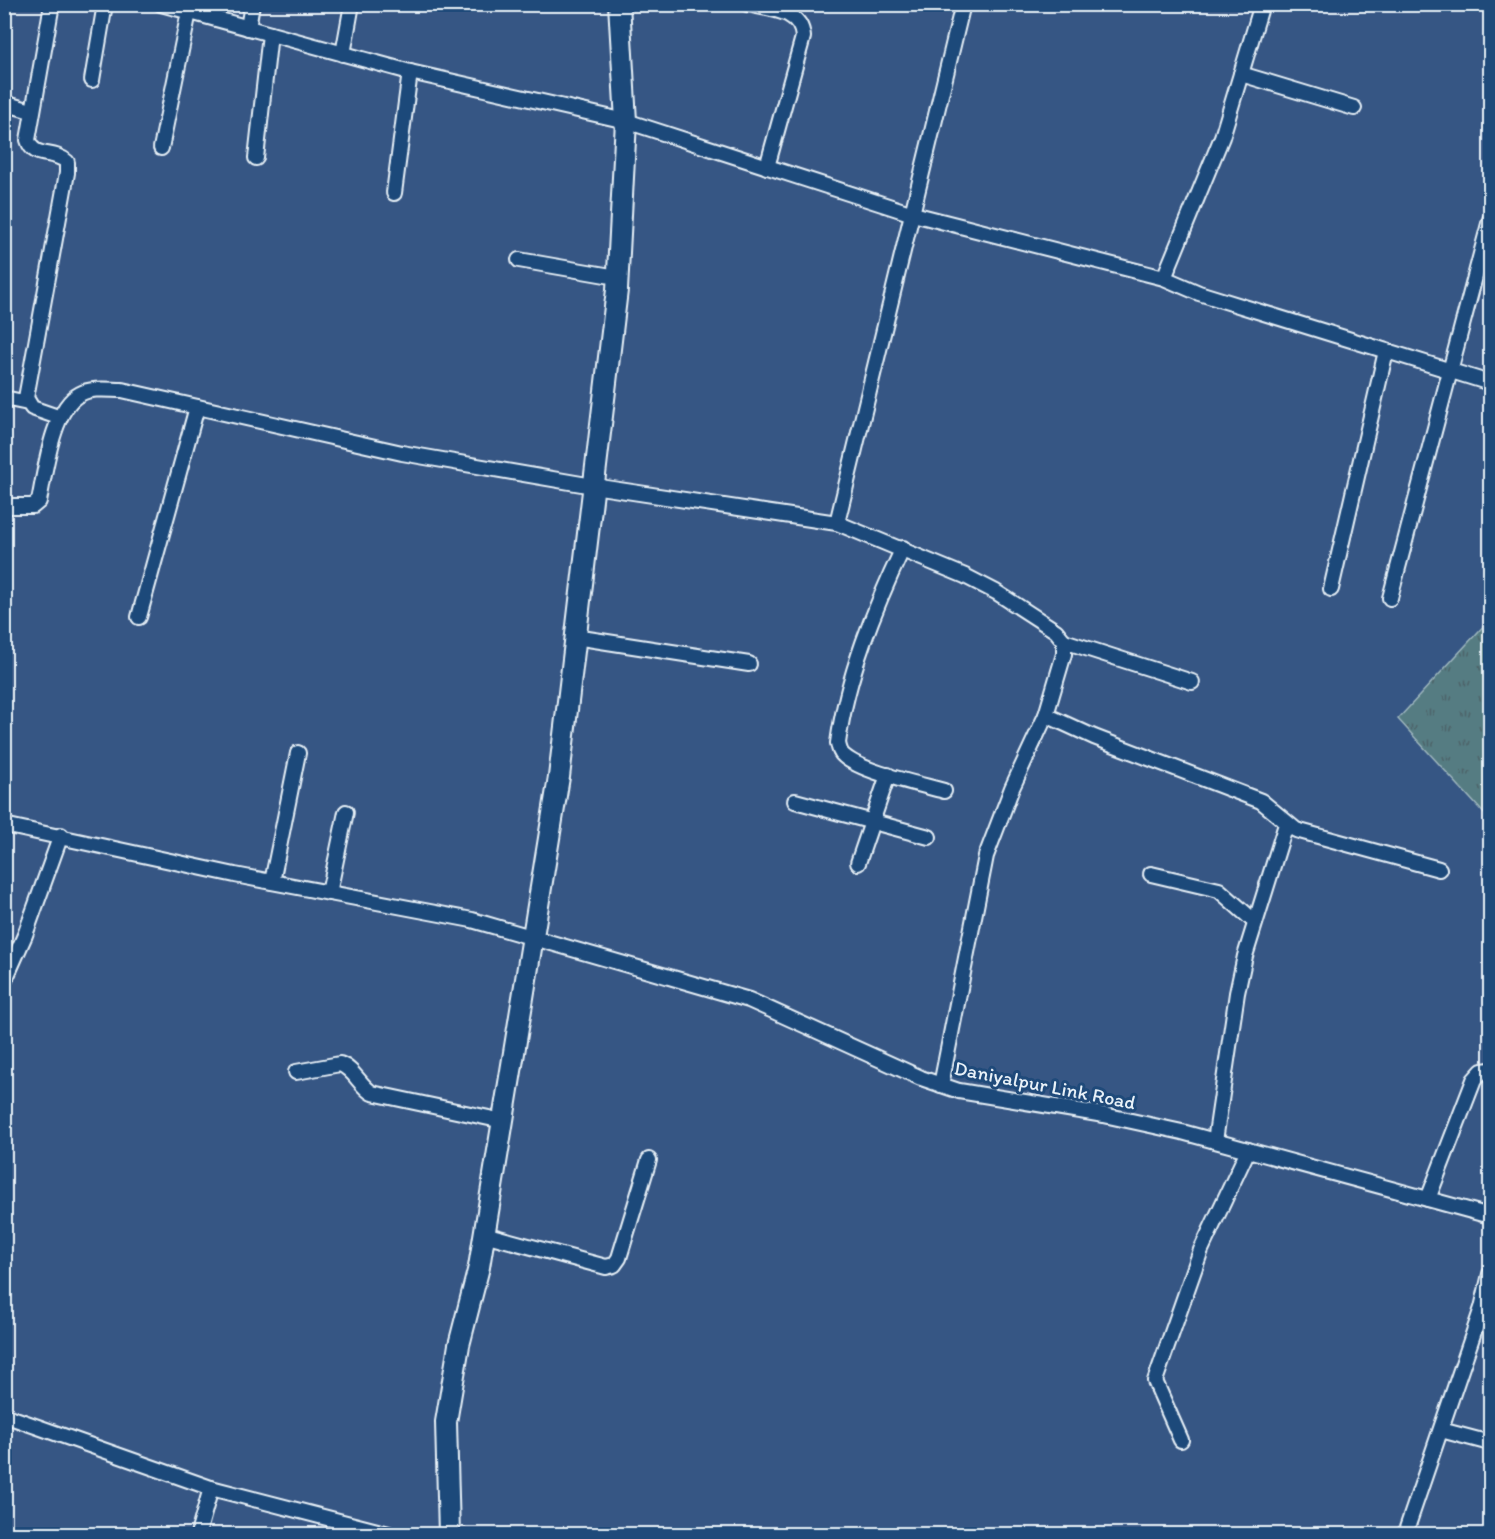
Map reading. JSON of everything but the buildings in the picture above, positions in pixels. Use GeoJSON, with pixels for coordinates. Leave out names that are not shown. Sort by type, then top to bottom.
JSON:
{"type":"FeatureCollection","features":[{"type":"Feature","properties":{"kind":"street"},"geometry":{"type":"LineString","coordinates":[[28,404],[27,386],[67,173],[67,162],[60,156],[38,154],[30,148],[28,130],[52,4]]}},
{"type":"Feature","properties":{"kind":"street"},"geometry":{"type":"LineString","coordinates":[[92,80],[105,4]]}},
{"type":"Feature","properties":{"kind":"street"},"geometry":{"type":"LineString","coordinates":[[161,4],[411,72],[626,121],[913,214],[1164,279],[1199,293],[1491,383]]}},
{"type":"Feature","properties":{"kind":"street"},"geometry":{"type":"LineString","coordinates":[[248,28],[252,4]]}},
{"type":"Feature","properties":{"kind":"street"},"geometry":{"type":"LineString","coordinates":[[343,54],[352,4]]}},
{"type":"Feature","properties":{"kind":"street"},"geometry":{"type":"LineString","coordinates":[[449,1534],[446,1422],[484,1234],[559,777],[617,277],[626,121],[619,4]]}},
{"type":"Feature","properties":{"kind":"street"},"geometry":{"type":"LineString","coordinates":[[747,4],[795,17],[802,26],[802,37],[768,167]]}},
{"type":"Feature","properties":{"kind":"street"},"geometry":{"type":"LineString","coordinates":[[837,523],[963,4]]}},
{"type":"Feature","properties":{"kind":"street"},"geometry":{"type":"LineString","coordinates":[[1164,279],[1222,137],[1262,4]]}},
{"type":"Feature","properties":{"kind":"street"},"geometry":{"type":"LineString","coordinates":[[161,148],[189,12]]}},
{"type":"Feature","properties":{"kind":"street"},"geometry":{"type":"LineString","coordinates":[[256,158],[270,34]]}},
{"type":"Feature","properties":{"kind":"street"},"geometry":{"type":"LineString","coordinates":[[394,193],[411,72]]}},
{"type":"Feature","properties":{"kind":"street"},"geometry":{"type":"LineString","coordinates":[[1241,74],[1354,108]]}},
{"type":"Feature","properties":{"kind":"street"},"geometry":{"type":"LineString","coordinates":[[4,104],[31,111]]}},
{"type":"Feature","properties":{"kind":"street"},"geometry":{"type":"LineString","coordinates":[[1390,598],[1449,369],[1491,220]]}},
{"type":"Feature","properties":{"kind":"street"},"geometry":{"type":"LineString","coordinates":[[519,260],[617,277]]}},
{"type":"Feature","properties":{"kind":"street"},"geometry":{"type":"LineString","coordinates":[[1331,589],[1386,351]]}},
{"type":"Feature","properties":{"kind":"street"},"geometry":{"type":"LineString","coordinates":[[4,506],[33,506],[39,501],[58,417],[80,394],[103,390],[122,390],[402,453],[593,486],[837,523],[903,549],[996,592],[1056,631],[1064,641],[1192,682]]}},
{"type":"Feature","properties":{"kind":"street"},"geometry":{"type":"LineString","coordinates":[[4,398],[28,404],[32,408],[58,417]]}},
{"type":"Feature","properties":{"kind":"street"},"geometry":{"type":"LineString","coordinates":[[138,617],[197,407]]}},
{"type":"Feature","properties":{"kind":"street"},"geometry":{"type":"LineString","coordinates":[[903,549],[879,599],[858,661],[838,743],[842,755],[852,761],[888,775],[944,791]]}},
{"type":"Feature","properties":{"kind":"street"},"geometry":{"type":"LineString","coordinates":[[575,637],[749,664]]}},
{"type":"Feature","properties":{"kind":"street"},"geometry":{"type":"LineString","coordinates":[[941,1085],[986,856],[1012,788],[1046,715],[1064,654],[1064,641]]}},
{"type":"Feature","properties":{"kind":"street"},"geometry":{"type":"LineString","coordinates":[[1046,715],[1094,737],[1261,801],[1296,830],[1439,869]]}},
{"type":"Feature","properties":{"kind":"street"},"geometry":{"type":"LineString","coordinates":[[272,882],[298,753]]}},
{"type":"Feature","properties":{"kind":"street"},"geometry":{"type":"LineString","coordinates":[[858,862],[888,775]]}},
{"type":"Feature","properties":{"kind":"street"},"geometry":{"type":"LineString","coordinates":[[795,801],[929,837]]}},
{"type":"Feature","properties":{"kind":"street"},"geometry":{"type":"LineString","coordinates":[[329,893],[346,812]]}},
{"type":"Feature","properties":{"kind":"street"},"geometry":{"type":"LineString","coordinates":[[1215,1141],[1237,993],[1255,922],[1286,824]]}},
{"type":"Feature","properties":{"kind":"street","name":"Daniyalpur Link Road"},"geometry":{"type":"LineString","coordinates":[[4,825],[272,882],[472,920],[749,1000],[941,1085],[1104,1115],[1215,1141],[1491,1216]]}},
{"type":"Feature","properties":{"kind":"street"},"geometry":{"type":"LineString","coordinates":[[4,982],[25,935],[61,836]]}},
{"type":"Feature","properties":{"kind":"street"},"geometry":{"type":"LineString","coordinates":[[1150,874],[1219,890],[1255,922]]}},
{"type":"Feature","properties":{"kind":"street"},"geometry":{"type":"LineString","coordinates":[[296,1072],[340,1064],[347,1066],[364,1088],[372,1094],[503,1120]]}},
{"type":"Feature","properties":{"kind":"street"},"geometry":{"type":"LineString","coordinates":[[1428,1199],[1474,1080],[1482,1071],[1491,1070]]}},
{"type":"Feature","properties":{"kind":"street"},"geometry":{"type":"LineString","coordinates":[[1181,1440],[1155,1381],[1201,1251],[1248,1150]]}},
{"type":"Feature","properties":{"kind":"street"},"geometry":{"type":"LineString","coordinates":[[484,1234],[606,1267],[614,1265],[619,1258],[649,1161]]}},
{"type":"Feature","properties":{"kind":"street"},"geometry":{"type":"LineString","coordinates":[[1405,1534],[1441,1431],[1491,1274]]}},
{"type":"Feature","properties":{"kind":"street"},"geometry":{"type":"LineString","coordinates":[[4,1415],[211,1488],[389,1534]]}},
{"type":"Feature","properties":{"kind":"street"},"geometry":{"type":"LineString","coordinates":[[1441,1431],[1491,1443]]}},
{"type":"Feature","properties":{"kind":"street"},"geometry":{"type":"LineString","coordinates":[[198,1534],[211,1488]]}},
{"type":"Feature","properties":{"kind":"green space"},"geometry":{"type":"Polygon","coordinates":[[[1490,619],[1490,820],[1398,719],[1490,619]]]}}]}
